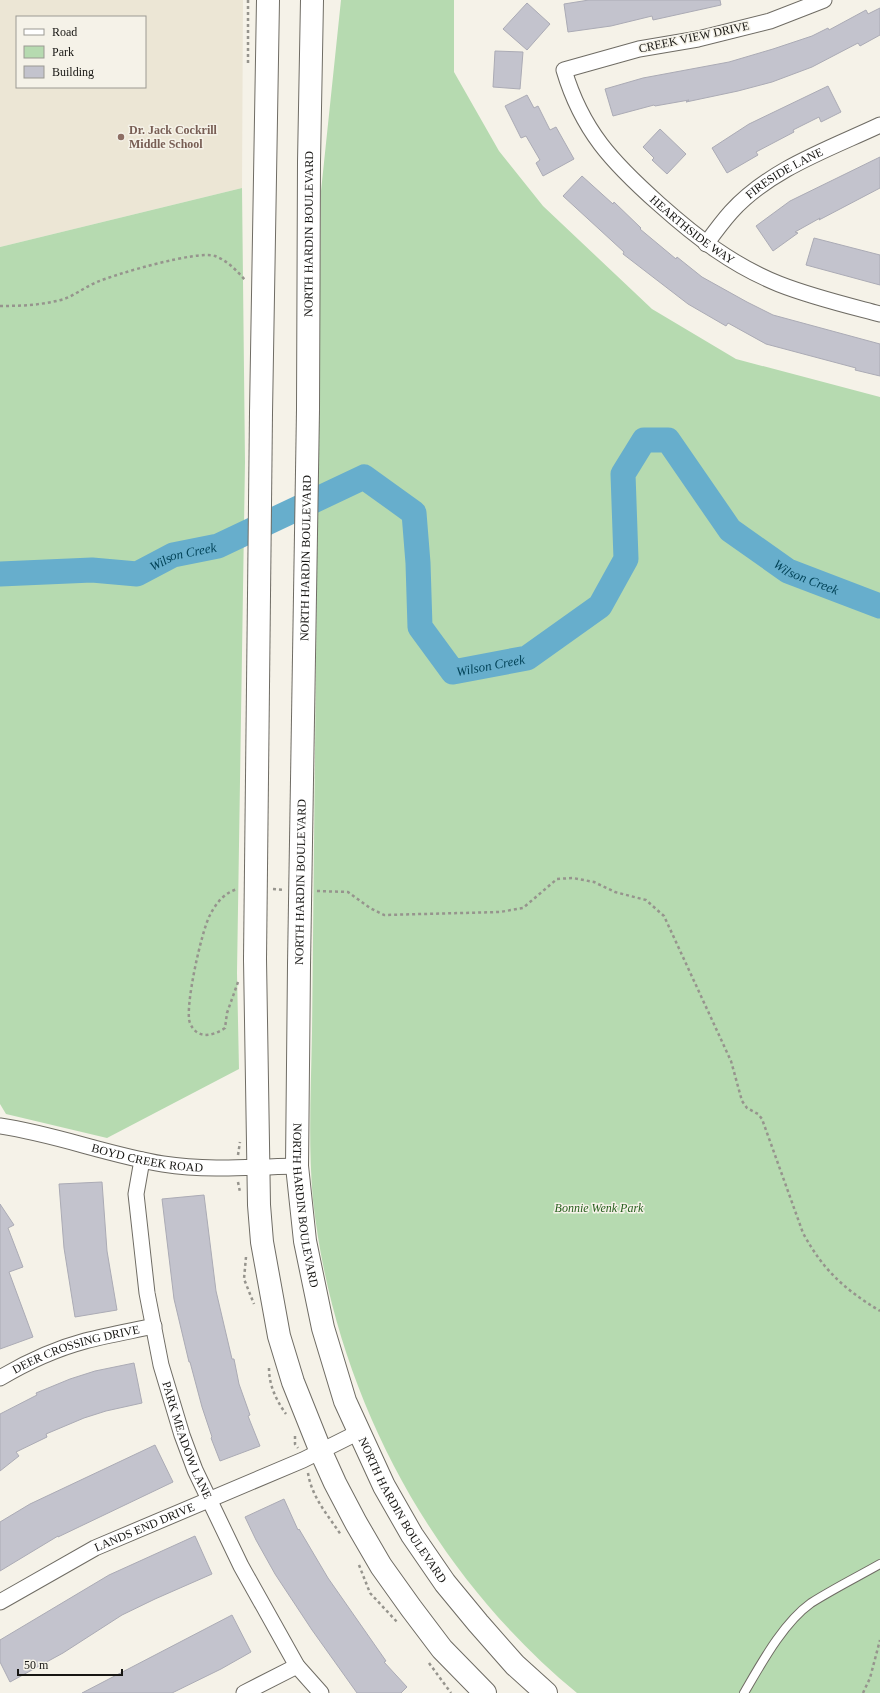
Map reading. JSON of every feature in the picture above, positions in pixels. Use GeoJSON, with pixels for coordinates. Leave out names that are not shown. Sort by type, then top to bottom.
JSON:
{"type":"FeatureCollection","features":[{"type":"Feature","properties":{"kind":"main road"},"geometry":{"type":"LineString","coordinates":[[268,0],[261,413],[255,959],[258,1167],[262,1242],[278,1336],[293,1382],[321,1452],[356,1523],[382,1566],[442,1650],[485,1693]]}},
{"type":"Feature","properties":{"kind":"main road","name":"NORTH HARDIN BOULEVARD"},"geometry":{"type":"LineString","coordinates":[[312,0],[309,170],[308,410],[297,1166],[305,1241],[323,1328],[345,1401],[384,1486],[412,1535],[445,1583],[515,1665],[546,1693]]}},
{"type":"Feature","properties":{"kind":"street","name":"CREEK VIEW DRIVE"},"geometry":{"type":"LineString","coordinates":[[564,70],[639,49],[698,39],[740,29],[770,20],[824,0]]}},
{"type":"Feature","properties":{"kind":"street","name":"HEARTHSIDE WAY"},"geometry":{"type":"LineString","coordinates":[[564,70],[569,88],[580,112],[606,152],[630,177],[684,227],[706,244],[742,267],[779,284],[821,299],[880,314]]}},
{"type":"Feature","properties":{"kind":"street","name":"FIRESIDE LANE"},"geometry":{"type":"LineString","coordinates":[[706,244],[731,212],[767,181],[880,125]]}},
{"type":"Feature","properties":{"kind":"street","name":"BOYD CREEK ROAD"},"geometry":{"type":"LineString","coordinates":[[0,1126],[36,1133],[142,1160],[186,1167],[209,1169],[297,1166]]}},
{"type":"Feature","properties":{"kind":"street","name":"PARK MEADOW LANE"},"geometry":{"type":"LineString","coordinates":[[142,1160],[136,1194],[142,1260],[161,1365],[182,1435],[195,1470],[241,1566],[297,1666],[321,1693]]}},
{"type":"Feature","properties":{"kind":"street","name":"DEER CROSSING DRIVE"},"geometry":{"type":"LineString","coordinates":[[0,1378],[25,1364],[64,1347],[154,1326]]}},
{"type":"Feature","properties":{"kind":"street","name":"LANDS END DRIVE"},"geometry":{"type":"LineString","coordinates":[[0,1602],[95,1548],[303,1460],[359,1432]]}},
{"type":"Feature","properties":{"kind":"street"},"geometry":{"type":"LineString","coordinates":[[244,1693],[297,1666]]}},
{"type":"Feature","properties":{"kind":"lane"},"geometry":{"type":"LineString","coordinates":[[744,1693],[767,1654],[787,1626],[810,1604],[880,1564]]}},
{"type":"Feature","properties":{"kind":"path"},"geometry":{"type":"LineString","coordinates":[[0,306],[34,306],[64,299],[98,282],[166,262],[201,254],[215,256],[232,266],[247,283]]}},
{"type":"Feature","properties":{"kind":"path"},"geometry":{"type":"LineString","coordinates":[[316,890],[348,892],[370,908],[384,915],[500,912],[523,908],[557,879],[573,878],[594,882],[615,892],[646,900],[664,916],[731,1061],[742,1101],[747,1108],[758,1114],[762,1119],[803,1233],[810,1247],[829,1272],[855,1296],[880,1311]]}},
{"type":"Feature","properties":{"kind":"path"},"geometry":{"type":"LineString","coordinates":[[239,980],[236,984],[227,1013],[225,1028],[215,1034],[203,1035],[194,1030],[189,1022],[188,1012],[201,942],[209,916],[221,898],[232,891],[243,888]]}},
{"type":"Feature","properties":{"kind":"path"},"geometry":{"type":"LineString","coordinates":[[269,889],[290,890]]}},
{"type":"Feature","properties":{"kind":"path"},"geometry":{"type":"LineString","coordinates":[[863,1693],[870,1678],[880,1640]]}},
{"type":"Feature","properties":{"kind":"shaded area","name":"Dr. Jack Cockrill Middle School"},"geometry":{"type":"Polygon","coordinates":[[[0,0],[243,0],[242,188],[0,247],[0,0]]]}},
{"type":"Feature","properties":{"kind":"green space","name":"Bonnie Wenk Park"},"geometry":{"type":"Polygon","coordinates":[[[341,0],[454,0],[454,72],[499,151],[543,206],[652,309],[736,359],[880,397],[880,1693],[577,1693],[524,1645],[476,1591],[434,1534],[397,1472],[367,1408],[342,1340],[324,1271],[313,1200],[310,1138],[321,191],[341,0]]]}},
{"type":"Feature","properties":{"kind":"green space"},"geometry":{"type":"Polygon","coordinates":[[[242,188],[245,462],[237,973],[239,1069],[107,1138],[6,1114],[0,1104],[0,247],[242,188]]]}},
{"type":"Feature","properties":{"kind":"building"},"geometry":{"type":"Polygon","coordinates":[[[589,0],[720,0],[721,5],[653,20],[652,16],[611,26],[568,32],[564,4],[589,0]]]}},
{"type":"Feature","properties":{"kind":"building"},"geometry":{"type":"Polygon","coordinates":[[[527,3],[550,24],[527,50],[503,29],[527,3]]]}},
{"type":"Feature","properties":{"kind":"building"},"geometry":{"type":"Polygon","coordinates":[[[880,8],[880,35],[860,46],[858,43],[812,67],[772,82],[738,91],[686,102],[689,100],[654,105],[613,116],[605,89],[643,78],[729,62],[812,36],[828,28],[829,30],[866,10],[868,14],[880,8]]]}},
{"type":"Feature","properties":{"kind":"building"},"geometry":{"type":"Polygon","coordinates":[[[495,51],[523,52],[520,89],[493,87],[495,51]]]}},
{"type":"Feature","properties":{"kind":"building"},"geometry":{"type":"Polygon","coordinates":[[[828,86],[841,112],[821,122],[819,117],[793,130],[794,132],[756,152],[758,155],[727,173],[712,148],[749,124],[828,86]]]}},
{"type":"Feature","properties":{"kind":"building"},"geometry":{"type":"Polygon","coordinates":[[[527,95],[534,108],[538,106],[550,130],[556,127],[574,159],[543,176],[536,163],[540,160],[526,136],[521,138],[505,106],[527,95]]]}},
{"type":"Feature","properties":{"kind":"building"},"geometry":{"type":"Polygon","coordinates":[[[660,129],[686,154],[667,174],[652,160],[654,158],[643,147],[660,129]]]}},
{"type":"Feature","properties":{"kind":"building"},"geometry":{"type":"Polygon","coordinates":[[[880,157],[880,188],[795,232],[798,233],[773,251],[756,226],[790,201],[880,157]]]}},
{"type":"Feature","properties":{"kind":"building"},"geometry":{"type":"Polygon","coordinates":[[[582,176],[613,204],[614,202],[641,228],[640,229],[676,259],[677,257],[702,277],[773,315],[880,344],[880,376],[855,370],[856,368],[766,344],[728,323],[726,326],[688,304],[623,254],[624,252],[563,196],[582,176]]]}},
{"type":"Feature","properties":{"kind":"building"},"geometry":{"type":"Polygon","coordinates":[[[814,238],[880,255],[880,285],[806,265],[814,238]]]}},
{"type":"Feature","properties":{"kind":"building"},"geometry":{"type":"Polygon","coordinates":[[[102,1182],[107,1251],[117,1310],[75,1317],[64,1248],[59,1184],[102,1182]]]}},
{"type":"Feature","properties":{"kind":"building"},"geometry":{"type":"Polygon","coordinates":[[[204,1195],[216,1291],[232,1359],[234,1359],[239,1384],[250,1415],[248,1416],[260,1446],[220,1461],[211,1438],[212,1437],[189,1362],[174,1299],[162,1199],[204,1195]]]}},
{"type":"Feature","properties":{"kind":"building"},"geometry":{"type":"Polygon","coordinates":[[[0,1204],[14,1225],[8,1228],[23,1267],[9,1272],[33,1337],[0,1349],[0,1204]]]}},
{"type":"Feature","properties":{"kind":"building"},"geometry":{"type":"Polygon","coordinates":[[[134,1363],[142,1403],[106,1411],[84,1418],[46,1434],[47,1437],[16,1452],[19,1456],[0,1471],[0,1414],[37,1395],[36,1393],[70,1379],[95,1371],[134,1363]]]}},
{"type":"Feature","properties":{"kind":"building"},"geometry":{"type":"Polygon","coordinates":[[[155,1445],[173,1482],[58,1536],[0,1571],[0,1522],[30,1504],[155,1445]]]}},
{"type":"Feature","properties":{"kind":"building"},"geometry":{"type":"Polygon","coordinates":[[[284,1499],[298,1530],[299,1529],[328,1578],[386,1661],[384,1662],[407,1687],[401,1693],[357,1693],[312,1630],[275,1574],[245,1517],[284,1499]]]}},
{"type":"Feature","properties":{"kind":"building"},"geometry":{"type":"Polygon","coordinates":[[[195,1536],[212,1574],[122,1615],[63,1653],[10,1682],[0,1662],[0,1640],[109,1575],[195,1536]]]}},
{"type":"Feature","properties":{"kind":"building"},"geometry":{"type":"Polygon","coordinates":[[[232,1615],[251,1652],[221,1669],[172,1693],[82,1693],[232,1615]]]}},
{"type":"Feature","properties":{"kind":"waterway","name":"Wilson Creek"},"geometry":{"type":"LineString","coordinates":[[0,574],[92,570],[137,574],[173,555],[218,546],[364,477],[414,513],[418,563],[420,627],[453,672],[527,658],[600,606],[626,559],[623,474],[644,440],[668,440],[730,530],[788,571],[880,606]]}},
{"type":"Feature","properties":{"kind":"place","name":"Dr. Jack Cockrill Middle School"},"geometry":{"type":"Point","coordinates":[121,137]}}]}
